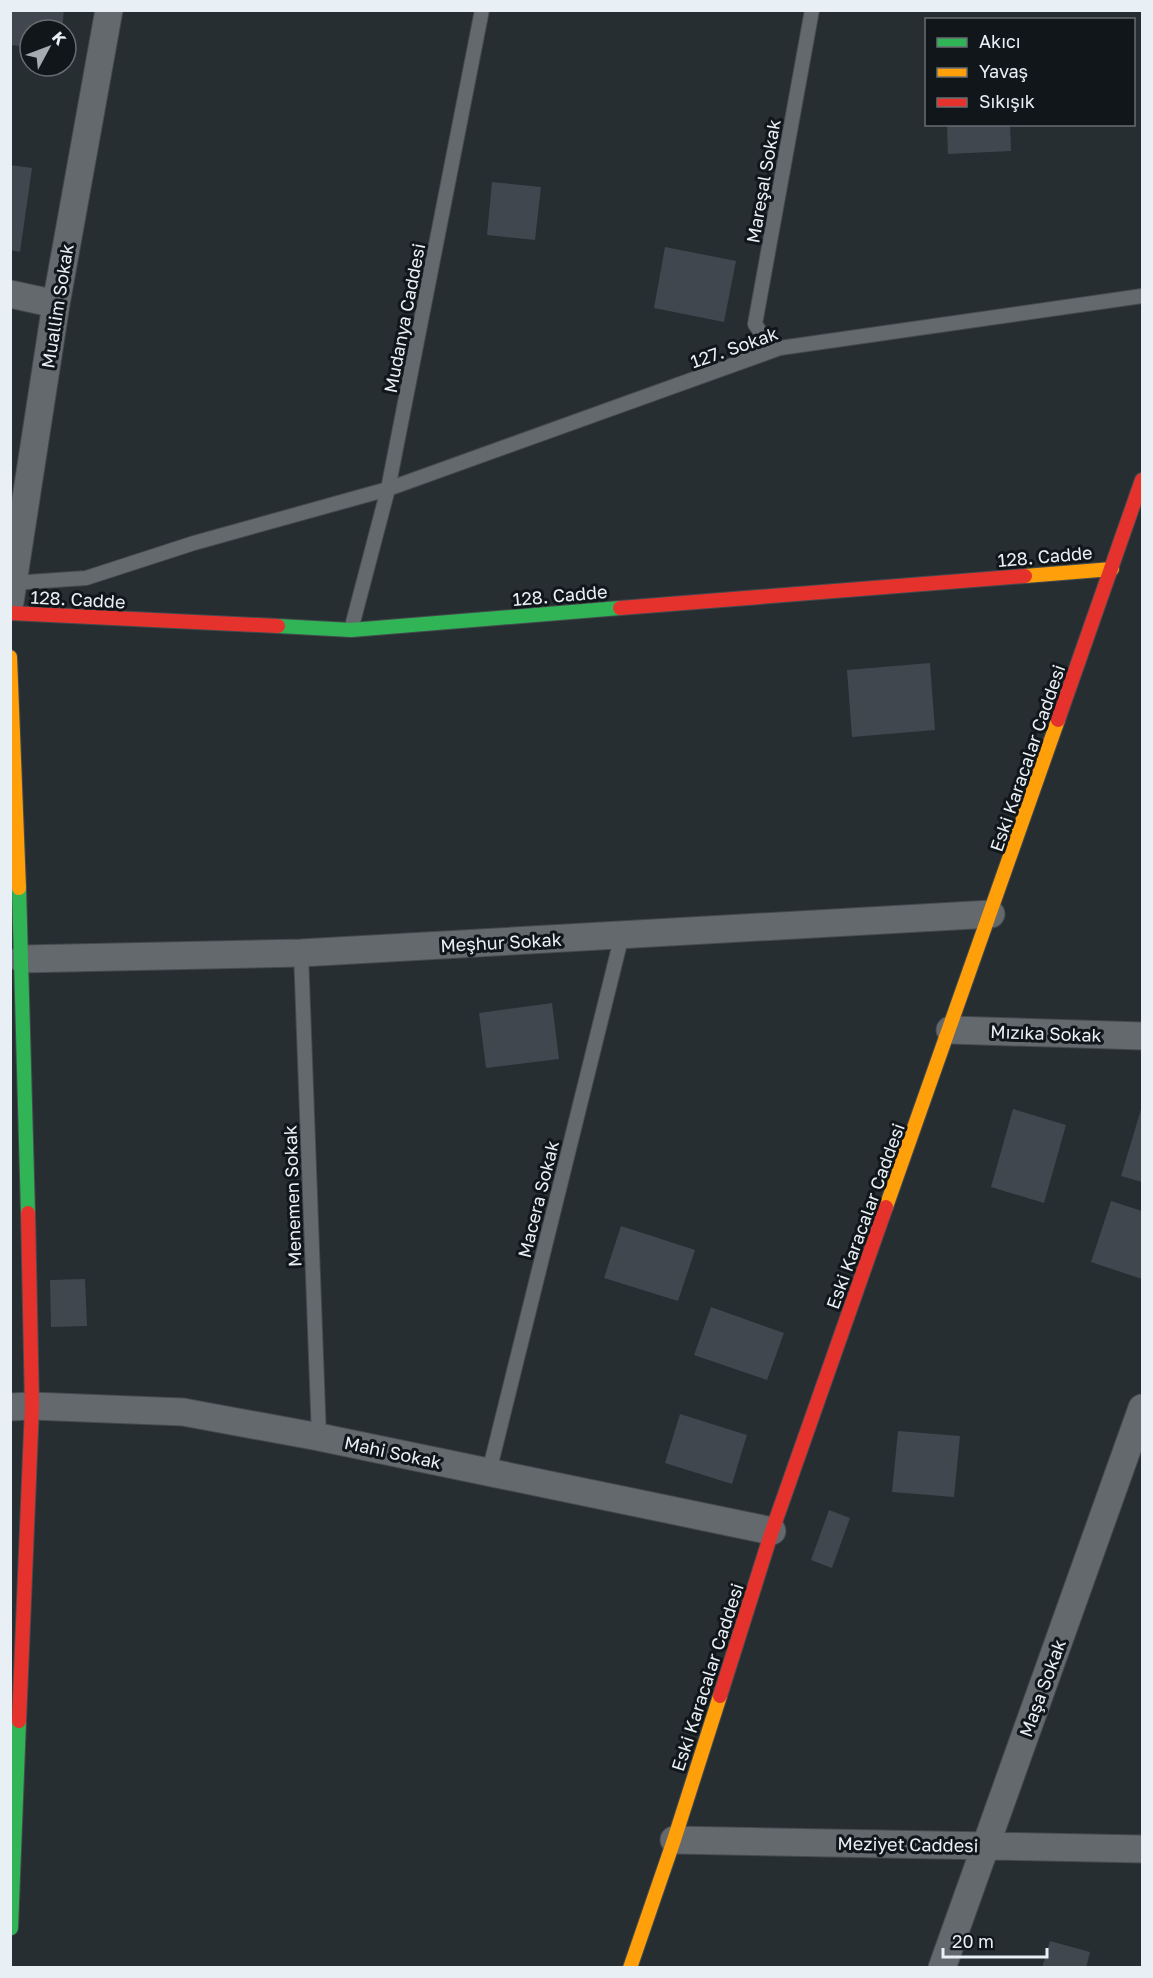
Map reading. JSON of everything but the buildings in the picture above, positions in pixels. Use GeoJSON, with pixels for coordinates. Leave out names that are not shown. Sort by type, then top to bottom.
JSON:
{"type":"FeatureCollection","features":[{"type":"Feature","properties":{"kind":"street","name":"Muallim Sokak"},"geometry":{"type":"LineString","coordinates":[[12,592],[56,304],[109,10]]}},
{"type":"Feature","properties":{"kind":"street"},"geometry":{"type":"LineString","coordinates":[[10,294],[56,304]]}},
{"type":"Feature","properties":{"kind":"street","name":"Eski Karacalar Caddesi"},"geometry":{"type":"LineString","coordinates":[[630,1968],[674,1840],[772,1531],[1112,569],[1128,536],[1143,480]]}},
{"type":"Feature","properties":{"kind":"street","name":"128. Cadde"},"geometry":{"type":"LineString","coordinates":[[10,613],[351,630],[1112,569]]}},
{"type":"Feature","properties":{"kind":"street"},"geometry":{"type":"LineString","coordinates":[[10,657],[21,1406],[11,1928]]}},
{"type":"Feature","properties":{"kind":"street","name":"Meşhur Sokak"},"geometry":{"type":"LineString","coordinates":[[16,960],[301,953],[991,914]]}},
{"type":"Feature","properties":{"kind":"street","name":"Mızıka Sokak"},"geometry":{"type":"LineString","coordinates":[[950,1030],[1143,1036]]}},
{"type":"Feature","properties":{"kind":"street","name":"Mahi Sokak"},"geometry":{"type":"LineString","coordinates":[[21,1406],[183,1412],[320,1437],[772,1531]]}},
{"type":"Feature","properties":{"kind":"street","name":"Maşa Sokak"},"geometry":{"type":"LineString","coordinates":[[942,1968],[1143,1408]]}},
{"type":"Feature","properties":{"kind":"street","name":"Meziyet Caddesi"},"geometry":{"type":"LineString","coordinates":[[674,1840],[1143,1849]]}},
{"type":"Feature","properties":{"kind":"lane","name":"Mudanya Caddesi"},"geometry":{"type":"LineString","coordinates":[[351,630],[388,489],[482,10]]}},
{"type":"Feature","properties":{"kind":"lane","name":"Mareşal Sokak"},"geometry":{"type":"LineString","coordinates":[[780,348],[765,339],[756,324],[812,10]]}},
{"type":"Feature","properties":{"kind":"lane","name":"127. Sokak"},"geometry":{"type":"LineString","coordinates":[[12,592],[86,578],[194,543],[388,489],[780,348],[1143,296]]}},
{"type":"Feature","properties":{"kind":"lane","name":"Macera Sokak"},"geometry":{"type":"LineString","coordinates":[[489,1472],[622,935]]}},
{"type":"Feature","properties":{"kind":"lane","name":"Menemen Sokak"},"geometry":{"type":"LineString","coordinates":[[301,953],[320,1437]]}},
{"type":"Feature","properties":{"kind":"traffic: fast"},"geometry":{"type":"LineString","coordinates":[[278,626],[351,630],[620,608]]}},
{"type":"Feature","properties":{"kind":"traffic: fast"},"geometry":{"type":"LineString","coordinates":[[19,888],[28,1213]]}},
{"type":"Feature","properties":{"kind":"traffic: fast"},"geometry":{"type":"LineString","coordinates":[[11,1928],[19,1721]]}},
{"type":"Feature","properties":{"kind":"traffic: slow"},"geometry":{"type":"LineString","coordinates":[[1025,576],[1112,569]]}},
{"type":"Feature","properties":{"kind":"traffic: slow"},"geometry":{"type":"LineString","coordinates":[[10,657],[19,888]]}},
{"type":"Feature","properties":{"kind":"traffic: slow"},"geometry":{"type":"LineString","coordinates":[[886,1207],[1058,720]]}},
{"type":"Feature","properties":{"kind":"traffic: slow"},"geometry":{"type":"LineString","coordinates":[[630,1968],[720,1696]]}},
{"type":"Feature","properties":{"kind":"traffic: jam"},"geometry":{"type":"LineString","coordinates":[[1058,720],[1142,480]]}},
{"type":"Feature","properties":{"kind":"traffic: jam"},"geometry":{"type":"LineString","coordinates":[[620,608],[1025,576]]}},
{"type":"Feature","properties":{"kind":"traffic: jam"},"geometry":{"type":"LineString","coordinates":[[10,613],[278,626]]}},
{"type":"Feature","properties":{"kind":"traffic: jam"},"geometry":{"type":"LineString","coordinates":[[720,1696],[772,1531],[886,1207]]}},
{"type":"Feature","properties":{"kind":"traffic: jam"},"geometry":{"type":"LineString","coordinates":[[19,1721],[32,1406],[28,1213]]}}]}
